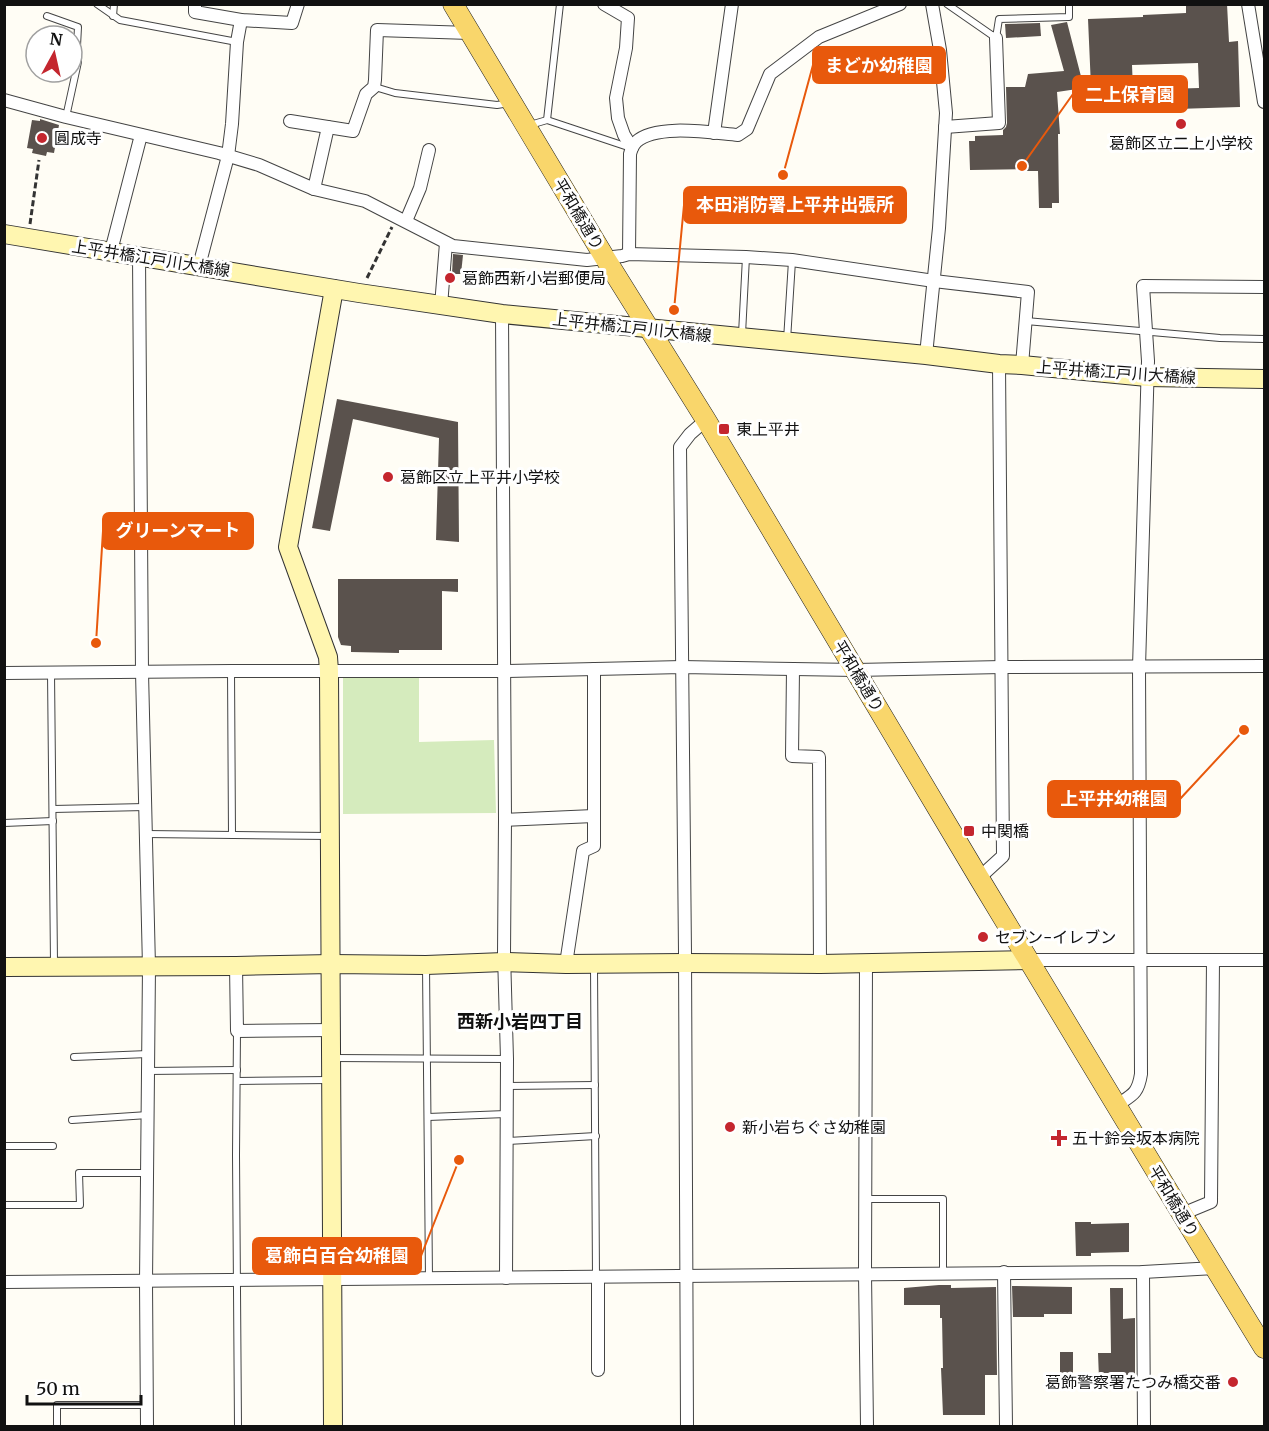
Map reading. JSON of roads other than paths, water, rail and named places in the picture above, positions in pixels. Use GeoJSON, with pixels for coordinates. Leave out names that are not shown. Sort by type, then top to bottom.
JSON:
{"type":"FeatureCollection","features":[{"type":"Feature","properties":{"kind":"main road","name":"平和橋通り"},"geometry":{"type":"LineString","coordinates":[[453,4],[605,258],[706,420],[1182,1214],[1263,1341]]}},
{"type":"Feature","properties":{"kind":"street"},"geometry":{"type":"LineString","coordinates":[[195,4],[195,12],[241,20],[292,23],[298,4]]}},
{"type":"Feature","properties":{"kind":"street"},"geometry":{"type":"LineString","coordinates":[[604,4],[628,18]]}},
{"type":"Feature","properties":{"kind":"street"},"geometry":{"type":"LineString","coordinates":[[630,4],[626,48],[616,98],[618,118],[632,148]]}},
{"type":"Feature","properties":{"kind":"street"},"geometry":{"type":"LineString","coordinates":[[714,133],[732,4]]}},
{"type":"Feature","properties":{"kind":"street"},"geometry":{"type":"LineString","coordinates":[[629,254],[630,154],[636,142],[661,132],[695,130],[738,135],[747,129],[770,75],[819,37],[900,4]]}},
{"type":"Feature","properties":{"kind":"street"},"geometry":{"type":"LineString","coordinates":[[926,355],[939,228],[946,112],[940,50],[932,4]]}},
{"type":"Feature","properties":{"kind":"street"},"geometry":{"type":"LineString","coordinates":[[1248,4],[1264,99]]}},
{"type":"Feature","properties":{"kind":"street"},"geometry":{"type":"LineString","coordinates":[[199,266],[228,156],[237,42],[241,20]]}},
{"type":"Feature","properties":{"kind":"street"},"geometry":{"type":"LineString","coordinates":[[290,121],[353,131],[366,94],[374,87],[377,30],[470,33]]}},
{"type":"Feature","properties":{"kind":"street"},"geometry":{"type":"LineString","coordinates":[[945,127],[999,123],[996,38]]}},
{"type":"Feature","properties":{"kind":"street"},"geometry":{"type":"LineString","coordinates":[[4,100],[259,165],[314,189],[365,201],[453,246],[586,260],[629,254],[746,256],[792,260],[1028,292],[1022,365]]}},
{"type":"Feature","properties":{"kind":"street"},"geometry":{"type":"LineString","coordinates":[[314,189],[328,127]]}},
{"type":"Feature","properties":{"kind":"street"},"geometry":{"type":"LineString","coordinates":[[111,251],[141,135]]}},
{"type":"Feature","properties":{"kind":"street"},"geometry":{"type":"LineString","coordinates":[[401,219],[420,188],[429,150]]}},
{"type":"Feature","properties":{"kind":"street","name":"上平井橋江戸川大橋線"},"geometry":{"type":"LineString","coordinates":[[4,234],[334,289],[502,314],[1147,377],[1264,379]]}},
{"type":"Feature","properties":{"kind":"street"},"geometry":{"type":"LineString","coordinates":[[441,306],[446,243]]}},
{"type":"Feature","properties":{"kind":"street"},"geometry":{"type":"LineString","coordinates":[[139,256],[142,672],[149,967],[147,1426]]}},
{"type":"Feature","properties":{"kind":"street"},"geometry":{"type":"LineString","coordinates":[[1117,1105],[1139,1087],[1140,1074],[1139,667],[1148,361],[1143,286],[1264,287]]}},
{"type":"Feature","properties":{"kind":"street"},"geometry":{"type":"LineString","coordinates":[[333,1426],[329,671],[328,657],[288,547],[334,289]]}},
{"type":"Feature","properties":{"kind":"street"},"geometry":{"type":"LineString","coordinates":[[502,314],[504,962],[507,1059],[506,1278]]}},
{"type":"Feature","properties":{"kind":"street"},"geometry":{"type":"LineString","coordinates":[[979,878],[1003,856],[999,364]]}},
{"type":"Feature","properties":{"kind":"street"},"geometry":{"type":"LineString","coordinates":[[687,1426],[680,447],[690,434],[706,420]]}},
{"type":"Feature","properties":{"kind":"street"},"geometry":{"type":"LineString","coordinates":[[4,673],[503,671],[682,667],[856,670],[1264,666]]}},
{"type":"Feature","properties":{"kind":"street"},"geometry":{"type":"LineString","coordinates":[[566,964],[583,851],[594,846],[594,669]]}},
{"type":"Feature","properties":{"kind":"street"},"geometry":{"type":"LineString","coordinates":[[793,669],[792,756],[819,757],[820,963]]}},
{"type":"Feature","properties":{"kind":"street"},"geometry":{"type":"LineString","coordinates":[[505,820],[594,816]]}},
{"type":"Feature","properties":{"kind":"street"},"geometry":{"type":"LineString","coordinates":[[1182,1214],[1211,1202],[1213,960]]}},
{"type":"Feature","properties":{"kind":"street"},"geometry":{"type":"LineString","coordinates":[[4,968],[426,965],[504,962],[594,964],[1264,960]]}},
{"type":"Feature","properties":{"kind":"street"},"geometry":{"type":"LineString","coordinates":[[866,963],[867,1426]]}},
{"type":"Feature","properties":{"kind":"street"},"geometry":{"type":"LineString","coordinates":[[236,966],[237,1031],[331,1030]]}},
{"type":"Feature","properties":{"kind":"street"},"geometry":{"type":"LineString","coordinates":[[4,1282],[1143,1272],[1215,1268]]}},
{"type":"Feature","properties":{"kind":"street"},"geometry":{"type":"LineString","coordinates":[[1004,1272],[1006,1426]]}},
{"type":"Feature","properties":{"kind":"street"},"geometry":{"type":"LineString","coordinates":[[1143,1272],[1144,1426]]}},
{"type":"Feature","properties":{"kind":"street"},"geometry":{"type":"LineString","coordinates":[[597,1277],[598,1370]]}},
{"type":"Feature","properties":{"kind":"lane"},"geometry":{"type":"LineString","coordinates":[[97,4],[120,20],[237,42]]}},
{"type":"Feature","properties":{"kind":"lane"},"geometry":{"type":"LineString","coordinates":[[112,16],[114,4]]}},
{"type":"Feature","properties":{"kind":"lane"},"geometry":{"type":"LineString","coordinates":[[547,120],[560,4]]}},
{"type":"Feature","properties":{"kind":"lane"},"geometry":{"type":"LineString","coordinates":[[947,4],[996,38],[999,19],[1069,17],[1070,4]]}},
{"type":"Feature","properties":{"kind":"lane"},"geometry":{"type":"LineString","coordinates":[[47,16],[78,27],[78,62],[66,117]]}},
{"type":"Feature","properties":{"kind":"lane"},"geometry":{"type":"LineString","coordinates":[[374,87],[395,93],[492,104],[512,103]]}},
{"type":"Feature","properties":{"kind":"lane"},"geometry":{"type":"LineString","coordinates":[[526,127],[547,120],[632,148]]}},
{"type":"Feature","properties":{"kind":"lane"},"geometry":{"type":"LineString","coordinates":[[742,338],[746,256]]}},
{"type":"Feature","properties":{"kind":"lane"},"geometry":{"type":"LineString","coordinates":[[787,343],[792,260]]}},
{"type":"Feature","properties":{"kind":"lane"},"geometry":{"type":"LineString","coordinates":[[1026,321],[1220,338],[1264,339]]}},
{"type":"Feature","properties":{"kind":"lane"},"geometry":{"type":"LineString","coordinates":[[231,671],[232,835]]}},
{"type":"Feature","properties":{"kind":"lane"},"geometry":{"type":"LineString","coordinates":[[51,673],[54,967]]}},
{"type":"Feature","properties":{"kind":"lane"},"geometry":{"type":"LineString","coordinates":[[53,809],[146,807]]}},
{"type":"Feature","properties":{"kind":"lane"},"geometry":{"type":"LineString","coordinates":[[4,823],[53,821]]}},
{"type":"Feature","properties":{"kind":"lane"},"geometry":{"type":"LineString","coordinates":[[146,834],[330,836]]}},
{"type":"Feature","properties":{"kind":"lane"},"geometry":{"type":"LineString","coordinates":[[594,964],[597,1277]]}},
{"type":"Feature","properties":{"kind":"lane"},"geometry":{"type":"LineString","coordinates":[[426,965],[429,1278]]}},
{"type":"Feature","properties":{"kind":"lane"},"geometry":{"type":"LineString","coordinates":[[237,1031],[238,1426]]}},
{"type":"Feature","properties":{"kind":"lane"},"geometry":{"type":"LineString","coordinates":[[74,1057],[148,1054]]}},
{"type":"Feature","properties":{"kind":"lane"},"geometry":{"type":"LineString","coordinates":[[332,1058],[507,1059]]}},
{"type":"Feature","properties":{"kind":"lane"},"geometry":{"type":"LineString","coordinates":[[148,1071],[237,1070]]}},
{"type":"Feature","properties":{"kind":"lane"},"geometry":{"type":"LineString","coordinates":[[237,1081],[332,1080]]}},
{"type":"Feature","properties":{"kind":"lane"},"geometry":{"type":"LineString","coordinates":[[507,1086],[595,1085]]}},
{"type":"Feature","properties":{"kind":"lane"},"geometry":{"type":"LineString","coordinates":[[428,1117],[507,1114]]}},
{"type":"Feature","properties":{"kind":"lane"},"geometry":{"type":"LineString","coordinates":[[72,1120],[148,1115]]}},
{"type":"Feature","properties":{"kind":"lane"},"geometry":{"type":"LineString","coordinates":[[507,1141],[596,1136]]}},
{"type":"Feature","properties":{"kind":"lane"},"geometry":{"type":"LineString","coordinates":[[4,1146],[53,1146]]}},
{"type":"Feature","properties":{"kind":"lane"},"geometry":{"type":"LineString","coordinates":[[4,1205],[80,1205],[79,1173],[147,1173]]}},
{"type":"Feature","properties":{"kind":"lane"},"geometry":{"type":"LineString","coordinates":[[866,1199],[943,1199],[943,1273]]}},
{"type":"Feature","properties":{"kind":"lane"},"geometry":{"type":"LineString","coordinates":[[57,1426],[57,1406],[147,1405]]}},
{"type":"Feature","properties":{"kind":"place","name":"葛飾区立二上小学校"},"geometry":{"type":"Point","coordinates":[1181,124]}},
{"type":"Feature","properties":{"kind":"place","name":"圓成寺"},"geometry":{"type":"Point","coordinates":[42,138]}},
{"type":"Feature","properties":{"kind":"place","name":"二上保育園"},"geometry":{"type":"Point","coordinates":[1022,166]}},
{"type":"Feature","properties":{"kind":"place","name":"まどか幼稚園"},"geometry":{"type":"Point","coordinates":[783,175]}},
{"type":"Feature","properties":{"kind":"place","name":"葛飾西新小岩郵便局"},"geometry":{"type":"Point","coordinates":[450,278]}},
{"type":"Feature","properties":{"kind":"place","name":"本田消防署上平井出張所"},"geometry":{"type":"Point","coordinates":[674,310]}},
{"type":"Feature","properties":{"kind":"place","name":"東上平井"},"geometry":{"type":"Point","coordinates":[724,429]}},
{"type":"Feature","properties":{"kind":"place","name":"葛飾区立上平井小学校"},"geometry":{"type":"Point","coordinates":[388,477]}},
{"type":"Feature","properties":{"kind":"place","name":"グリーンマート"},"geometry":{"type":"Point","coordinates":[96,643]}},
{"type":"Feature","properties":{"kind":"place","name":"上平井幼稚園"},"geometry":{"type":"Point","coordinates":[1244,730]}},
{"type":"Feature","properties":{"kind":"place","name":"中関橋"},"geometry":{"type":"Point","coordinates":[969,831]}},
{"type":"Feature","properties":{"kind":"place","name":"セブン-イレブン"},"geometry":{"type":"Point","coordinates":[983,937]}},
{"type":"Feature","properties":{"kind":"place","name":"新小岩ちぐさ幼稚園"},"geometry":{"type":"Point","coordinates":[730,1127]}},
{"type":"Feature","properties":{"kind":"place","name":"五十鈴会坂本病院"},"geometry":{"type":"Point","coordinates":[1059,1138]}},
{"type":"Feature","properties":{"kind":"place","name":"葛飾白百合幼稚園"},"geometry":{"type":"Point","coordinates":[459,1160]}},
{"type":"Feature","properties":{"kind":"place","name":"葛飾警察署たつみ橋交番"},"geometry":{"type":"Point","coordinates":[1233,1382]}},
{"type":"Feature","properties":{"kind":"district","name":"西新小岩四丁目"},"geometry":{"type":"Point","coordinates":[520,1022]}}]}
